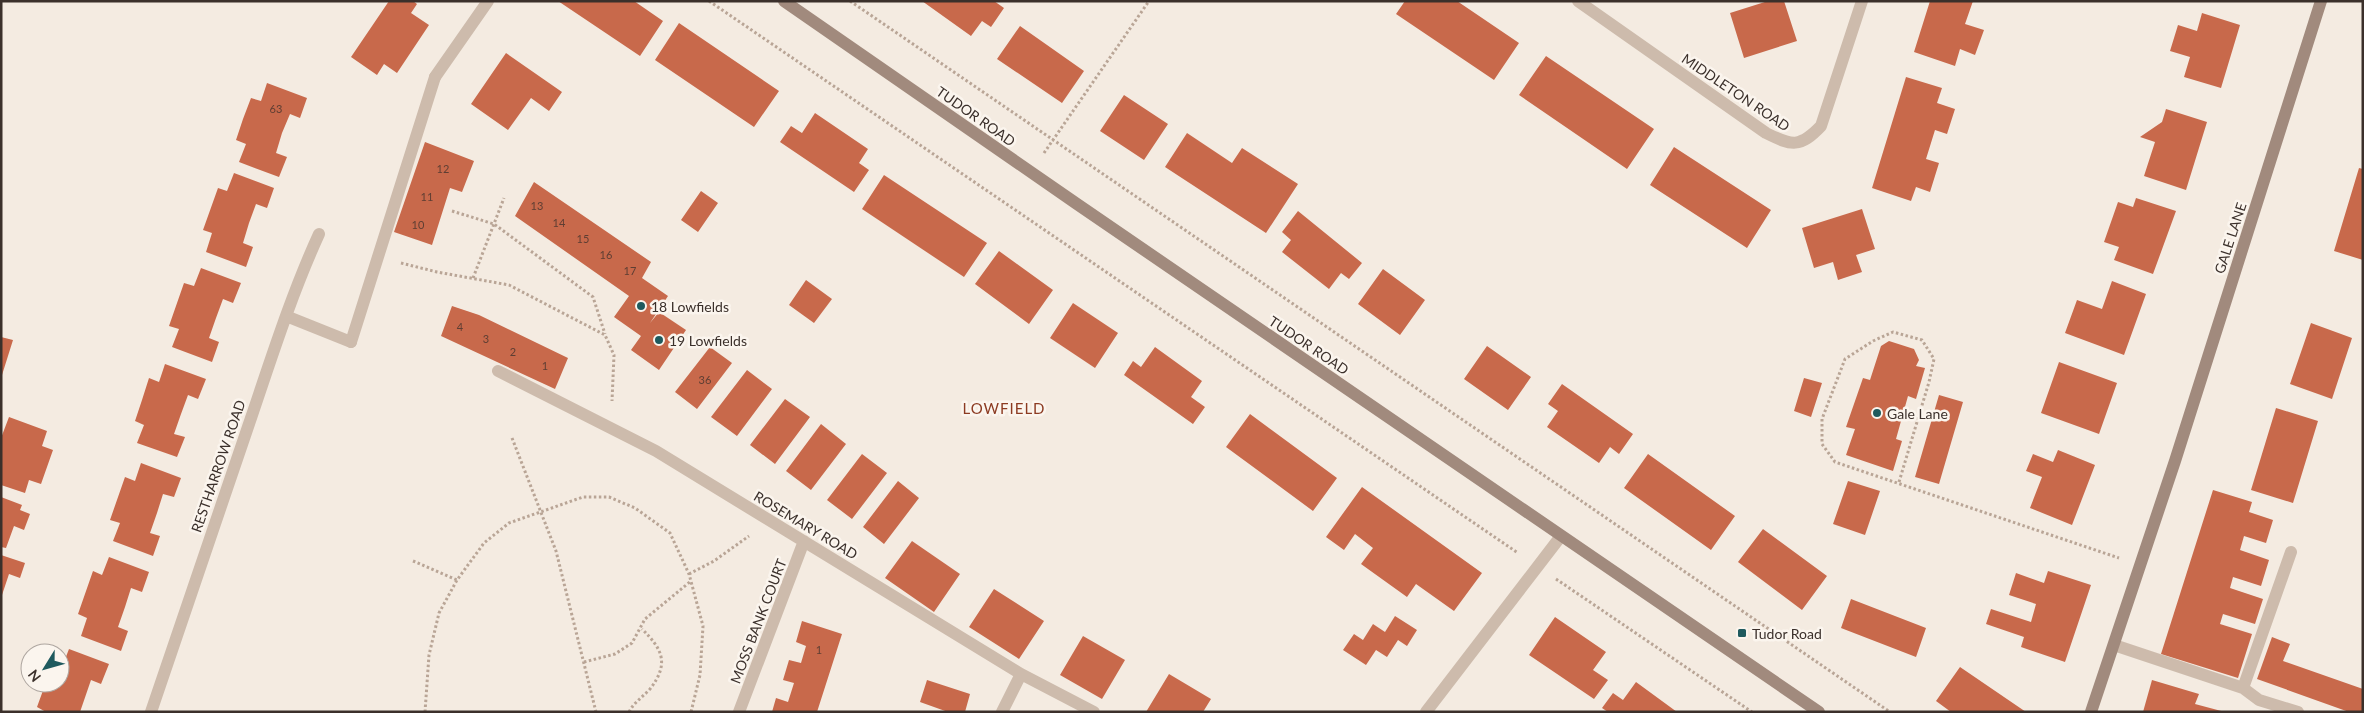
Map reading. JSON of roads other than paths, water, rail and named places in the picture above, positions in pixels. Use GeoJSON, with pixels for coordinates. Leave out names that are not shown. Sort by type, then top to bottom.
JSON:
{"type":"FeatureCollection","features":[{"type":"Feature","properties":{"kind":"street"},"geometry":{"type":"LineString","coordinates":[[286,316],[352,342],[435,77],[488,1]]}},
{"type":"Feature","properties":{"kind":"street","name":"TUDOR ROAD"},"geometry":{"type":"LineString","coordinates":[[784,1],[1030,172],[1819,712]]}},
{"type":"Feature","properties":{"kind":"street","name":"MIDDLETON ROAD"},"geometry":{"type":"LineString","coordinates":[[1578,1],[1766,133],[1787,144],[1808,140],[1821,126],[1862,1]]}},
{"type":"Feature","properties":{"kind":"street","name":"GALE LANE"},"geometry":{"type":"LineString","coordinates":[[2091,712],[2141,565],[2321,1]]}},
{"type":"Feature","properties":{"kind":"street","name":"RESTHARROW ROAD"},"geometry":{"type":"LineString","coordinates":[[151,712],[286,316],[302,271],[319,234]]}},
{"type":"Feature","properties":{"kind":"street","name":"ROSEMARY ROAD"},"geometry":{"type":"LineString","coordinates":[[498,371],[656,451],[1021,674],[1094,712]]}},
{"type":"Feature","properties":{"kind":"street"},"geometry":{"type":"LineString","coordinates":[[1426,712],[1561,536]]}},
{"type":"Feature","properties":{"kind":"street","name":"MOSS BANK COURT"},"geometry":{"type":"LineString","coordinates":[[739,712],[804,541]]}},
{"type":"Feature","properties":{"kind":"street"},"geometry":{"type":"LineString","coordinates":[[2243,688],[2291,552]]}},
{"type":"Feature","properties":{"kind":"street"},"geometry":{"type":"LineString","coordinates":[[2114,645],[2243,688],[2259,700],[2298,712]]}},
{"type":"Feature","properties":{"kind":"street"},"geometry":{"type":"LineString","coordinates":[[1002,712],[1021,674]]}},
{"type":"Feature","properties":{"kind":"place","name":"18 Lowfields"},"geometry":{"type":"Point","coordinates":[641,306]}},
{"type":"Feature","properties":{"kind":"place","name":"19 Lowfields"},"geometry":{"type":"Point","coordinates":[659,340]}},
{"type":"Feature","properties":{"kind":"place","name":"Gale Lane"},"geometry":{"type":"Point","coordinates":[1877,413]}},
{"type":"Feature","properties":{"kind":"place","name":"Tudor Road"},"geometry":{"type":"Point","coordinates":[1742,633]}},
{"type":"Feature","properties":{"kind":"district","name":"LOWFIELD"},"geometry":{"type":"Point","coordinates":[1004,408]}}]}
